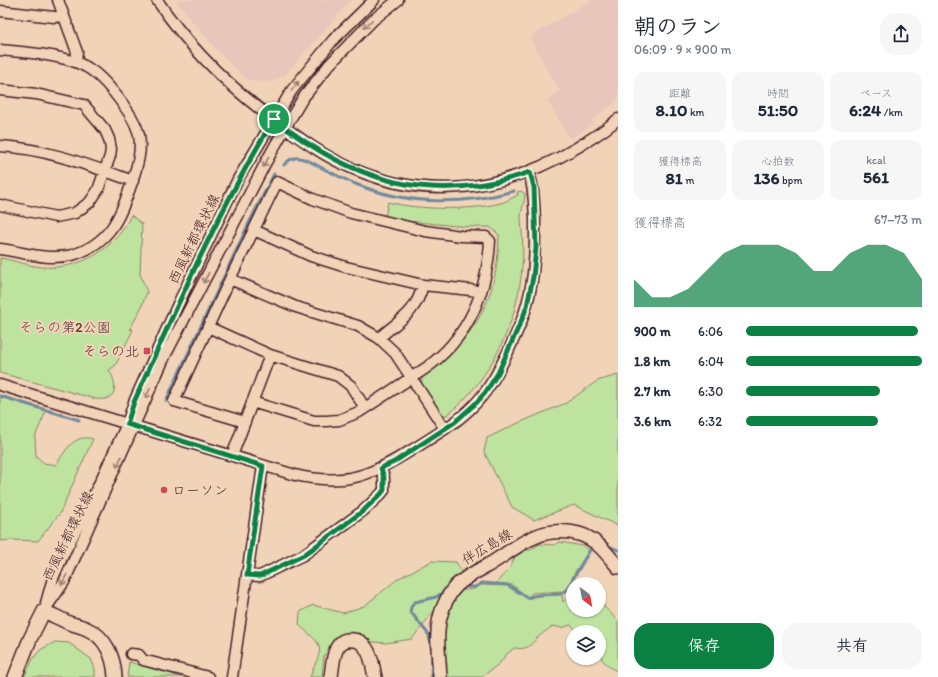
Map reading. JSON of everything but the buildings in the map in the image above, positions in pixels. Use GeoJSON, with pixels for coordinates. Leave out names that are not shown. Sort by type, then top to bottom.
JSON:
{"type":"FeatureCollection","features":[{"type":"Feature","properties":{"kind":"main road","name":"伴広島線"},"geometry":{"type":"LineString","coordinates":[[440,677],[437,634],[442,609],[454,589],[470,576],[534,538],[546,533],[556,532],[572,532],[590,538],[618,567]]}},
{"type":"Feature","properties":{"kind":"main road"},"geometry":{"type":"LineString","coordinates":[[15,677],[30,639],[44,611],[64,621],[86,628],[101,639],[110,652],[115,677]]}},
{"type":"Feature","properties":{"kind":"main road"},"geometry":{"type":"LineString","coordinates":[[331,677],[333,656],[336,649],[344,642],[351,639],[359,642],[366,648],[376,677]]}},
{"type":"Feature","properties":{"kind":"street"},"geometry":{"type":"LineString","coordinates":[[58,0],[77,52],[76,62]]}},
{"type":"Feature","properties":{"kind":"street"},"geometry":{"type":"LineString","coordinates":[[157,0],[174,23],[227,82],[285,128],[314,148],[347,166],[369,175],[403,184],[434,188],[471,187],[505,180],[530,172],[566,154],[602,132],[618,119]]}},
{"type":"Feature","properties":{"kind":"street"},"geometry":{"type":"LineString","coordinates":[[348,24],[365,0]]}},
{"type":"Feature","properties":{"kind":"street","name":"西風新都環状線"},"geometry":{"type":"LineString","coordinates":[[130,425],[134,402],[194,270],[238,179],[292,90],[304,73],[348,24],[374,0]]}},
{"type":"Feature","properties":{"kind":"street","name":"西風新都環状線"},"geometry":{"type":"LineString","coordinates":[[44,611],[64,582],[130,425],[285,128],[303,98],[329,65],[373,20],[398,0]]}},
{"type":"Feature","properties":{"kind":"street"},"geometry":{"type":"LineString","coordinates":[[0,11],[54,17],[64,16]]}},
{"type":"Feature","properties":{"kind":"street"},"geometry":{"type":"LineString","coordinates":[[0,50],[76,62],[88,68],[98,76],[127,109],[136,125],[140,140],[140,155],[122,213],[104,237],[81,251],[66,256],[50,258],[0,249]]}},
{"type":"Feature","properties":{"kind":"street"},"geometry":{"type":"LineString","coordinates":[[0,90],[36,94],[84,105],[102,126],[109,139],[111,149],[98,190],[90,202],[81,210],[69,215],[56,217],[0,205]]}},
{"type":"Feature","properties":{"kind":"street"},"geometry":{"type":"LineString","coordinates":[[0,146],[15,146],[62,158],[133,181]]}},
{"type":"Feature","properties":{"kind":"street"},"geometry":{"type":"LineString","coordinates":[[0,384],[305,478],[329,481],[358,477],[381,468],[394,462],[445,429],[471,408],[492,383],[498,373],[527,306],[533,277],[536,248],[534,187],[530,172]]}},
{"type":"Feature","properties":{"kind":"street"},"geometry":{"type":"LineString","coordinates":[[245,422],[174,401],[230,279],[278,182],[318,202],[359,215],[434,233],[486,237],[490,241],[489,262],[486,277],[470,317],[450,346],[434,363],[412,378],[365,408],[345,418],[332,421],[307,419],[252,402]]}},
{"type":"Feature","properties":{"kind":"street"},"geometry":{"type":"LineString","coordinates":[[254,230],[293,249],[328,262],[423,285],[481,292]]}},
{"type":"Feature","properties":{"kind":"street"},"geometry":{"type":"LineString","coordinates":[[230,279],[290,306],[358,326],[379,338],[395,353],[445,429]]}},
{"type":"Feature","properties":{"kind":"street"},"geometry":{"type":"LineString","coordinates":[[379,338],[409,314],[418,300],[423,285]]}},
{"type":"Feature","properties":{"kind":"street"},"geometry":{"type":"LineString","coordinates":[[208,327],[270,355],[342,378],[351,386],[365,408]]}},
{"type":"Feature","properties":{"kind":"street"},"geometry":{"type":"LineString","coordinates":[[232,456],[270,355]]}},
{"type":"Feature","properties":{"kind":"street"},"geometry":{"type":"LineString","coordinates":[[232,677],[263,466]]}},
{"type":"Feature","properties":{"kind":"street"},"geometry":{"type":"LineString","coordinates":[[247,575],[260,576],[304,555],[363,511],[384,490],[384,478],[381,468]]}},
{"type":"Feature","properties":{"kind":"street"},"geometry":{"type":"LineString","coordinates":[[131,654],[139,655],[143,660],[208,677]]}},
{"type":"Feature","properties":{"kind":"shaded area"},"geometry":{"type":"Polygon","coordinates":[[[176,0],[351,0],[285,75],[274,81],[263,83],[246,79],[215,48],[176,0]]]}},
{"type":"Feature","properties":{"kind":"shaded area"},"geometry":{"type":"Polygon","coordinates":[[[592,0],[618,0],[618,99],[593,120],[592,125],[570,139],[547,100],[560,91],[531,41],[532,35],[592,0]]]}},
{"type":"Feature","properties":{"kind":"green space"},"geometry":{"type":"Polygon","coordinates":[[[521,191],[525,194],[521,218],[523,248],[522,267],[515,308],[508,329],[500,348],[477,385],[463,401],[447,415],[441,415],[421,384],[423,376],[441,363],[463,340],[481,313],[493,284],[499,235],[490,227],[469,227],[405,222],[385,217],[388,202],[400,205],[430,208],[477,207],[504,202],[518,195],[517,192],[521,191]]]}},
{"type":"Feature","properties":{"kind":"green space","name":"そらの第2公園"},"geometry":{"type":"Polygon","coordinates":[[[131,215],[142,224],[140,274],[147,292],[141,308],[130,329],[133,330],[115,366],[109,370],[115,386],[112,395],[109,398],[96,399],[0,373],[0,258],[43,267],[57,267],[83,261],[95,255],[116,238],[131,215]]]}},
{"type":"Feature","properties":{"kind":"green space"},"geometry":{"type":"Polygon","coordinates":[[[618,375],[618,526],[574,505],[534,520],[512,507],[484,452],[487,438],[566,403],[597,381],[618,375]]]}},
{"type":"Feature","properties":{"kind":"green space"},"geometry":{"type":"Polygon","coordinates":[[[0,397],[46,411],[35,437],[36,456],[44,463],[56,465],[67,449],[75,441],[86,438],[93,439],[60,513],[38,541],[0,541],[0,397]]]}},
{"type":"Feature","properties":{"kind":"green space"},"geometry":{"type":"Polygon","coordinates":[[[560,542],[583,546],[589,550],[572,577],[566,577],[566,588],[563,591],[532,593],[528,597],[512,585],[496,583],[510,568],[515,556],[521,552],[530,550],[540,544],[554,545],[560,542]]]}},
{"type":"Feature","properties":{"kind":"green space"},"geometry":{"type":"Polygon","coordinates":[[[432,561],[456,562],[463,574],[412,639],[386,643],[339,639],[324,656],[322,677],[310,677],[318,659],[320,648],[314,638],[299,625],[300,612],[313,605],[343,613],[364,606],[399,578],[432,561]]]}},
{"type":"Feature","properties":{"kind":"green space"},"geometry":{"type":"Polygon","coordinates":[[[481,585],[507,586],[528,599],[536,596],[562,595],[563,602],[566,599],[566,617],[606,617],[606,608],[618,621],[618,672],[606,664],[606,625],[566,625],[566,626],[561,628],[553,626],[527,647],[520,649],[514,648],[500,663],[482,677],[445,677],[444,623],[457,591],[474,589],[481,585]]]}},
{"type":"Feature","properties":{"kind":"green space"},"geometry":{"type":"Polygon","coordinates":[[[55,642],[69,643],[91,659],[95,669],[95,677],[24,677],[33,659],[40,650],[55,642]]]}},
{"type":"Feature","properties":{"kind":"green space"},"geometry":{"type":"Polygon","coordinates":[[[129,662],[182,677],[127,677],[129,662]]]}},
{"type":"Feature","properties":{"kind":"waterway"},"geometry":{"type":"LineString","coordinates":[[284,165],[291,159],[304,159],[339,177],[377,192],[416,199],[455,201],[495,196],[514,191]]}},
{"type":"Feature","properties":{"kind":"waterway"},"geometry":{"type":"LineString","coordinates":[[166,401],[249,223],[274,174]]}},
{"type":"Feature","properties":{"kind":"waterway"},"geometry":{"type":"LineString","coordinates":[[0,396],[79,420]]}},
{"type":"Feature","properties":{"kind":"waterway"},"geometry":{"type":"LineString","coordinates":[[609,546],[618,550]]}},
{"type":"Feature","properties":{"kind":"waterway"},"geometry":{"type":"LineString","coordinates":[[468,587],[475,587],[482,583],[508,585],[528,598],[538,595],[562,593],[566,591],[590,550],[593,549]]}},
{"type":"Feature","properties":{"kind":"waterway"},"geometry":{"type":"LineString","coordinates":[[431,677],[432,653],[429,635],[410,611],[415,602],[436,597],[448,589]]}},
{"type":"Feature","properties":{"kind":"place","name":"そらの北"},"geometry":{"type":"Point","coordinates":[147,351]}},
{"type":"Feature","properties":{"kind":"place","name":"ローソン"},"geometry":{"type":"Point","coordinates":[164,490]}},
{"type":"Feature","properties":{"kind":"route"},"geometry":{"type":"LineString","coordinates":[[274,119],[314,148],[347,166],[392,182],[434,188],[471,187],[505,180],[530,172],[534,187],[536,248],[532,287],[527,306],[498,373],[485,393],[455,422],[394,462],[381,468],[385,484],[384,490],[363,511],[304,555],[260,576],[247,575],[263,466],[127,424],[134,402],[194,270],[238,179],[274,119]]}}]}
